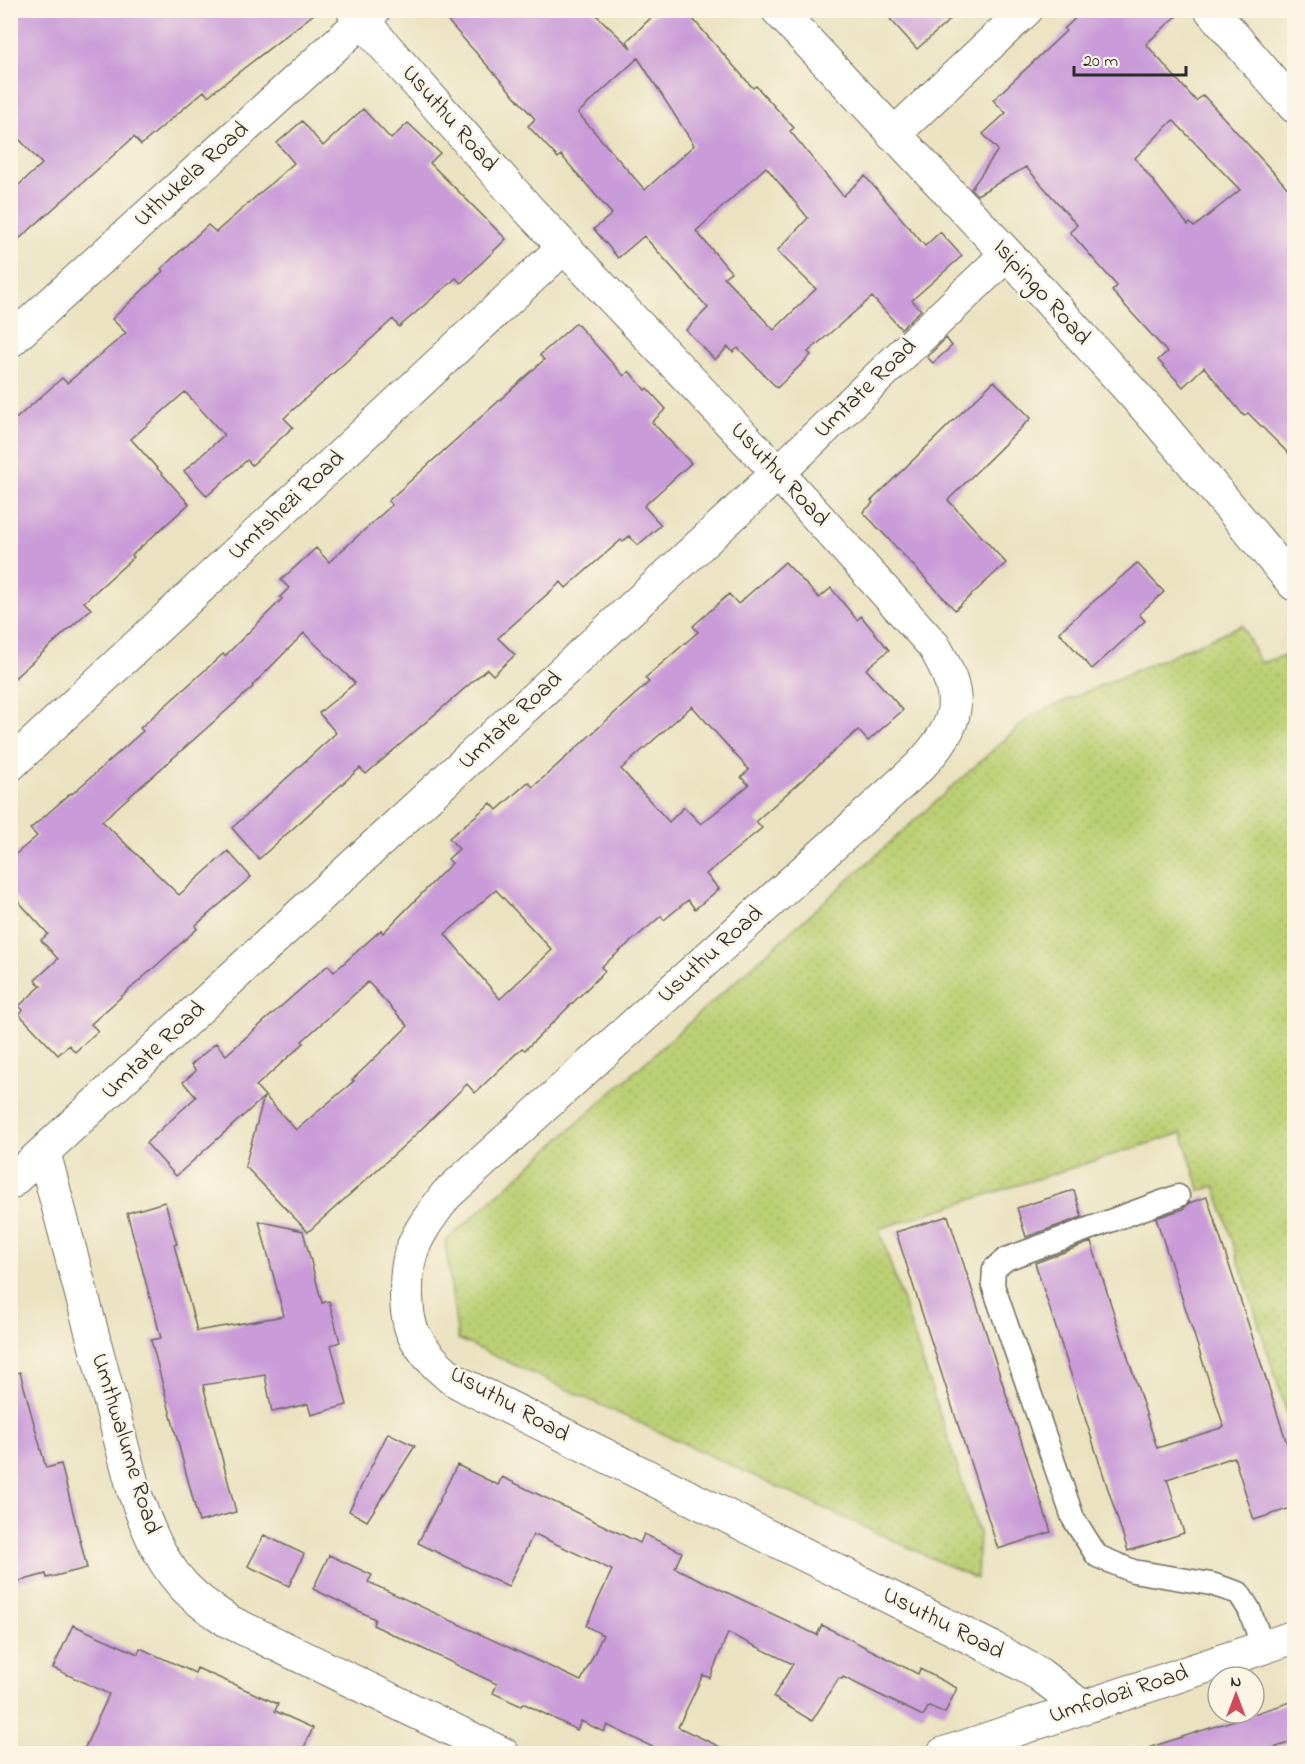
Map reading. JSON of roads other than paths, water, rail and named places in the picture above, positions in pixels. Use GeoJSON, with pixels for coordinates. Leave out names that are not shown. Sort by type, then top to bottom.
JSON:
{"type":"FeatureCollection","features":[{"type":"Feature","properties":{"kind":"street","name":"Isipingo Road"},"geometry":{"type":"LineString","coordinates":[[778,10],[1007,254],[1157,420],[1294,584]]}},
{"type":"Feature","properties":{"kind":"street"},"geometry":{"type":"LineString","coordinates":[[893,135],[1026,10]]}},
{"type":"Feature","properties":{"kind":"street"},"geometry":{"type":"LineString","coordinates":[[1211,10],[1294,106]]}},
{"type":"Feature","properties":{"kind":"street","name":"Usuthu Road"},"geometry":{"type":"LineString","coordinates":[[363,14],[564,247],[778,473],[934,646],[947,667],[952,684],[954,716],[949,729],[920,767],[446,1194],[426,1222],[411,1253],[407,1279],[408,1313],[412,1333],[425,1352],[450,1376],[504,1406],[994,1649],[1039,1674],[1082,1707]]}},
{"type":"Feature","properties":{"kind":"street","name":"Uthukela Road"},"geometry":{"type":"LineString","coordinates":[[10,341],[363,14]]}},
{"type":"Feature","properties":{"kind":"street","name":"Umtshezi Road"},"geometry":{"type":"LineString","coordinates":[[10,765],[564,247]]}},
{"type":"Feature","properties":{"kind":"street","name":"Umtate Road"},"geometry":{"type":"LineString","coordinates":[[10,1183],[778,473],[1007,254]]}},
{"type":"Feature","properties":{"kind":"street","name":"Umthwalume Road"},"geometry":{"type":"LineString","coordinates":[[44,1154],[134,1491],[152,1540],[167,1565],[193,1596],[228,1621],[503,1754]]}},
{"type":"Feature","properties":{"kind":"street","name":"Umfolozi Road"},"geometry":{"type":"LineString","coordinates":[[943,1754],[1294,1637]]}},
{"type":"Feature","properties":{"kind":"lane"},"geometry":{"type":"LineString","coordinates":[[1178,1196],[1006,1258],[994,1269],[993,1285],[1073,1518],[1097,1556],[1133,1571],[1211,1584],[1239,1593],[1249,1609],[1263,1647]]}}]}
